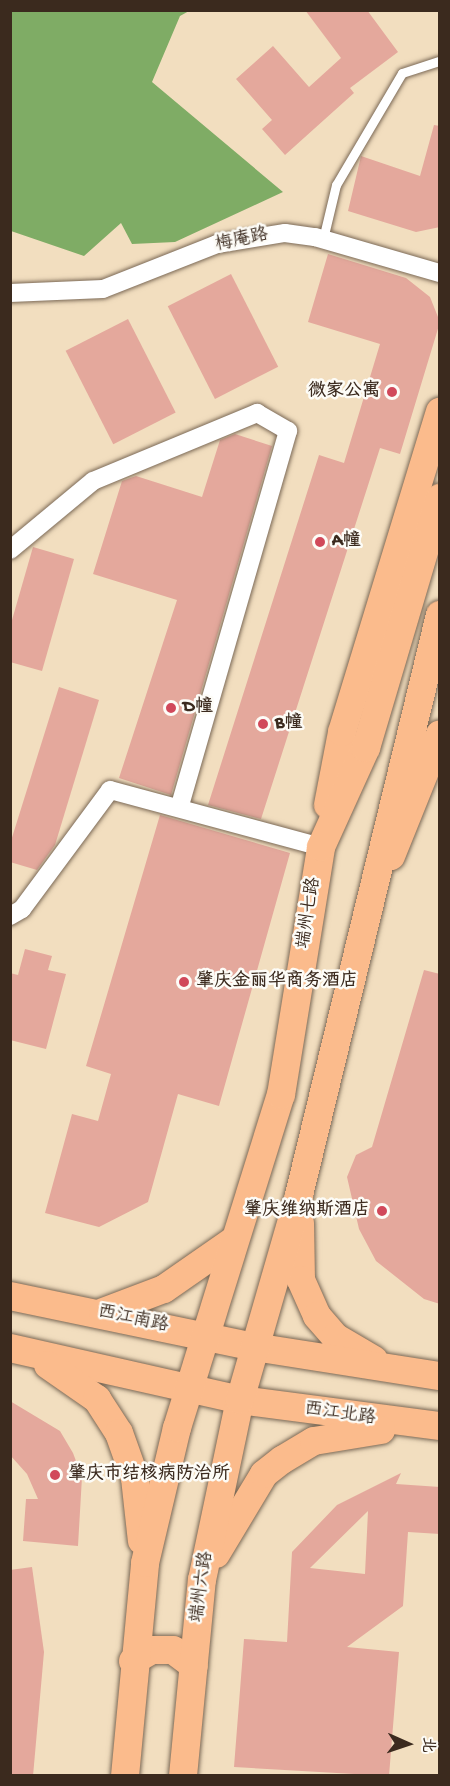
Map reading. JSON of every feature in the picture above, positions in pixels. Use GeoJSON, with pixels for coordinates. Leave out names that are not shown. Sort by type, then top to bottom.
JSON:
{"type":"FeatureCollection","features":[{"type":"Feature","properties":{"kind":"main road"},"geometry":{"type":"LineString","coordinates":[[321,847],[342,732],[440,412]]}},
{"type":"Feature","properties":{"kind":"main road","name":"端州七路"},"geometry":{"type":"LineString","coordinates":[[145,1563],[189,1389],[232,1241],[281,1095],[321,847],[366,748],[440,498]]}},
{"type":"Feature","properties":{"kind":"main road"},"geometry":{"type":"LineString","coordinates":[[14,1348],[240,1400],[299,1195],[440,615]]}},
{"type":"Feature","properties":{"kind":"main road"},"geometry":{"type":"LineString","coordinates":[[366,912],[427,776],[440,734]]}},
{"type":"Feature","properties":{"kind":"main road"},"geometry":{"type":"LineString","coordinates":[[299,1195],[301,1280],[317,1316],[335,1337],[401,1372]]}},
{"type":"Feature","properties":{"kind":"main road"},"geometry":{"type":"LineString","coordinates":[[102,1313],[164,1289],[232,1241]]}},
{"type":"Feature","properties":{"kind":"main road","name":"西江南路"},"geometry":{"type":"LineString","coordinates":[[10,1296],[102,1313],[254,1347]]}},
{"type":"Feature","properties":{"kind":"main road"},"geometry":{"type":"LineString","coordinates":[[254,1347],[401,1372],[440,1376]]}},
{"type":"Feature","properties":{"kind":"main road"},"geometry":{"type":"LineString","coordinates":[[14,1348],[78,1381],[110,1418],[135,1478],[145,1563],[133,1661],[125,1776]]}},
{"type":"Feature","properties":{"kind":"main road","name":"西江北路"},"geometry":{"type":"LineString","coordinates":[[240,1400],[428,1426]]}},
{"type":"Feature","properties":{"kind":"main road","name":"端州六路"},"geometry":{"type":"LineString","coordinates":[[183,1776],[202,1580],[240,1400]]}},
{"type":"Feature","properties":{"kind":"main road"},"geometry":{"type":"LineString","coordinates":[[202,1580],[264,1474],[282,1460],[314,1441],[428,1426]]}},
{"type":"Feature","properties":{"kind":"main road"},"geometry":{"type":"LineString","coordinates":[[133,1661],[152,1650],[172,1650],[194,1666]]}},
{"type":"Feature","properties":{"kind":"street","name":"梅庵路"},"geometry":{"type":"LineString","coordinates":[[10,293],[103,289],[250,236],[285,233],[323,239],[440,273]]}},
{"type":"Feature","properties":{"kind":"street"},"geometry":{"type":"LineString","coordinates":[[10,550],[93,482],[257,413],[288,431],[180,805]]}},
{"type":"Feature","properties":{"kind":"street"},"geometry":{"type":"LineString","coordinates":[[10,915],[22,909],[110,790],[180,805],[321,847]]}},
{"type":"Feature","properties":{"kind":"lane"},"geometry":{"type":"LineString","coordinates":[[323,239],[336,184],[402,73],[440,61]]}},
{"type":"Feature","properties":{"kind":"green space"},"geometry":{"type":"Polygon","coordinates":[[[11,10],[189,11],[180,16],[152,82],[283,192],[175,242],[132,244],[121,223],[84,256],[11,231],[11,10]]]}},
{"type":"Feature","properties":{"kind":"building"},"geometry":{"type":"Polygon","coordinates":[[[305,10],[367,10],[398,52],[350,88],[354,93],[285,155],[262,129],[272,120],[236,79],[273,46],[309,87],[341,58],[305,10]]]}},
{"type":"Feature","properties":{"kind":"building"},"geometry":{"type":"Polygon","coordinates":[[[434,125],[440,126],[440,227],[416,232],[348,211],[361,156],[420,176],[434,125]]]}},
{"type":"Feature","properties":{"kind":"building"},"geometry":{"type":"Polygon","coordinates":[[[328,254],[406,278],[430,297],[440,322],[400,454],[380,448],[261,819],[208,805],[319,455],[344,463],[380,344],[308,322],[328,254]]]}},
{"type":"Feature","properties":{"kind":"building"},"geometry":{"type":"Polygon","coordinates":[[[231,274],[278,367],[215,399],[168,306],[231,274]]]}},
{"type":"Feature","properties":{"kind":"building"},"geometry":{"type":"Polygon","coordinates":[[[128,319],[176,413],[113,444],[66,351],[128,319]]]}},
{"type":"Feature","properties":{"kind":"building"},"geometry":{"type":"Polygon","coordinates":[[[235,434],[272,446],[171,795],[119,778],[177,600],[93,574],[122,481],[136,476],[202,497],[220,440],[235,434]]]}},
{"type":"Feature","properties":{"kind":"building"},"geometry":{"type":"Polygon","coordinates":[[[33,547],[74,559],[42,671],[10,662],[10,627],[33,547]]]}},
{"type":"Feature","properties":{"kind":"building"},"geometry":{"type":"Polygon","coordinates":[[[59,687],[99,700],[55,845],[37,870],[10,862],[10,844],[59,687]]]}},
{"type":"Feature","properties":{"kind":"building","name":"肇庆金丽华商务酒店"},"geometry":{"type":"Polygon","coordinates":[[[160,815],[290,853],[219,1106],[178,1094],[148,1202],[99,1227],[45,1213],[72,1114],[98,1121],[111,1074],[86,1066],[160,815]]]}},
{"type":"Feature","properties":{"kind":"building"},"geometry":{"type":"Polygon","coordinates":[[[25,949],[52,956],[48,970],[66,974],[46,1049],[10,1040],[10,973],[18,975],[25,949]]]}},
{"type":"Feature","properties":{"kind":"building"},"geometry":{"type":"Polygon","coordinates":[[[424,970],[440,974],[440,1304],[424,1299],[376,1261],[359,1229],[347,1177],[356,1155],[372,1147],[424,970]]]}},
{"type":"Feature","properties":{"kind":"building","name":"肇庆市结核病防治所"},"geometry":{"type":"Polygon","coordinates":[[[10,1401],[60,1431],[73,1453],[82,1477],[78,1546],[23,1541],[26,1499],[38,1499],[27,1474],[10,1455],[10,1401]]]}},
{"type":"Feature","properties":{"kind":"building"},"geometry":{"type":"Polygon","coordinates":[[[401,1473],[396,1484],[440,1487],[440,1534],[408,1532],[403,1606],[347,1647],[399,1652],[389,1776],[234,1767],[244,1639],[287,1642],[292,1552],[337,1505],[401,1473]],[[368,1511],[310,1568],[365,1574],[368,1511]]]}},
{"type":"Feature","properties":{"kind":"building"},"geometry":{"type":"Polygon","coordinates":[[[32,1567],[44,1652],[33,1776],[10,1776],[10,1570],[32,1567]]]}},
{"type":"Feature","properties":{"kind":"place","name":"微家公寓"},"geometry":{"type":"Point","coordinates":[392,392]}},
{"type":"Feature","properties":{"kind":"place","name":"A幢"},"geometry":{"type":"Point","coordinates":[320,542]}},
{"type":"Feature","properties":{"kind":"place","name":"D幢"},"geometry":{"type":"Point","coordinates":[171,708]}},
{"type":"Feature","properties":{"kind":"place","name":"B幢"},"geometry":{"type":"Point","coordinates":[263,724]}},
{"type":"Feature","properties":{"kind":"place","name":"肇庆金丽华商务酒店"},"geometry":{"type":"Point","coordinates":[184,982]}},
{"type":"Feature","properties":{"kind":"place","name":"肇庆维纳斯酒店"},"geometry":{"type":"Point","coordinates":[382,1211]}},
{"type":"Feature","properties":{"kind":"place","name":"肇庆市结核病防治所"},"geometry":{"type":"Point","coordinates":[55,1475]}}]}
